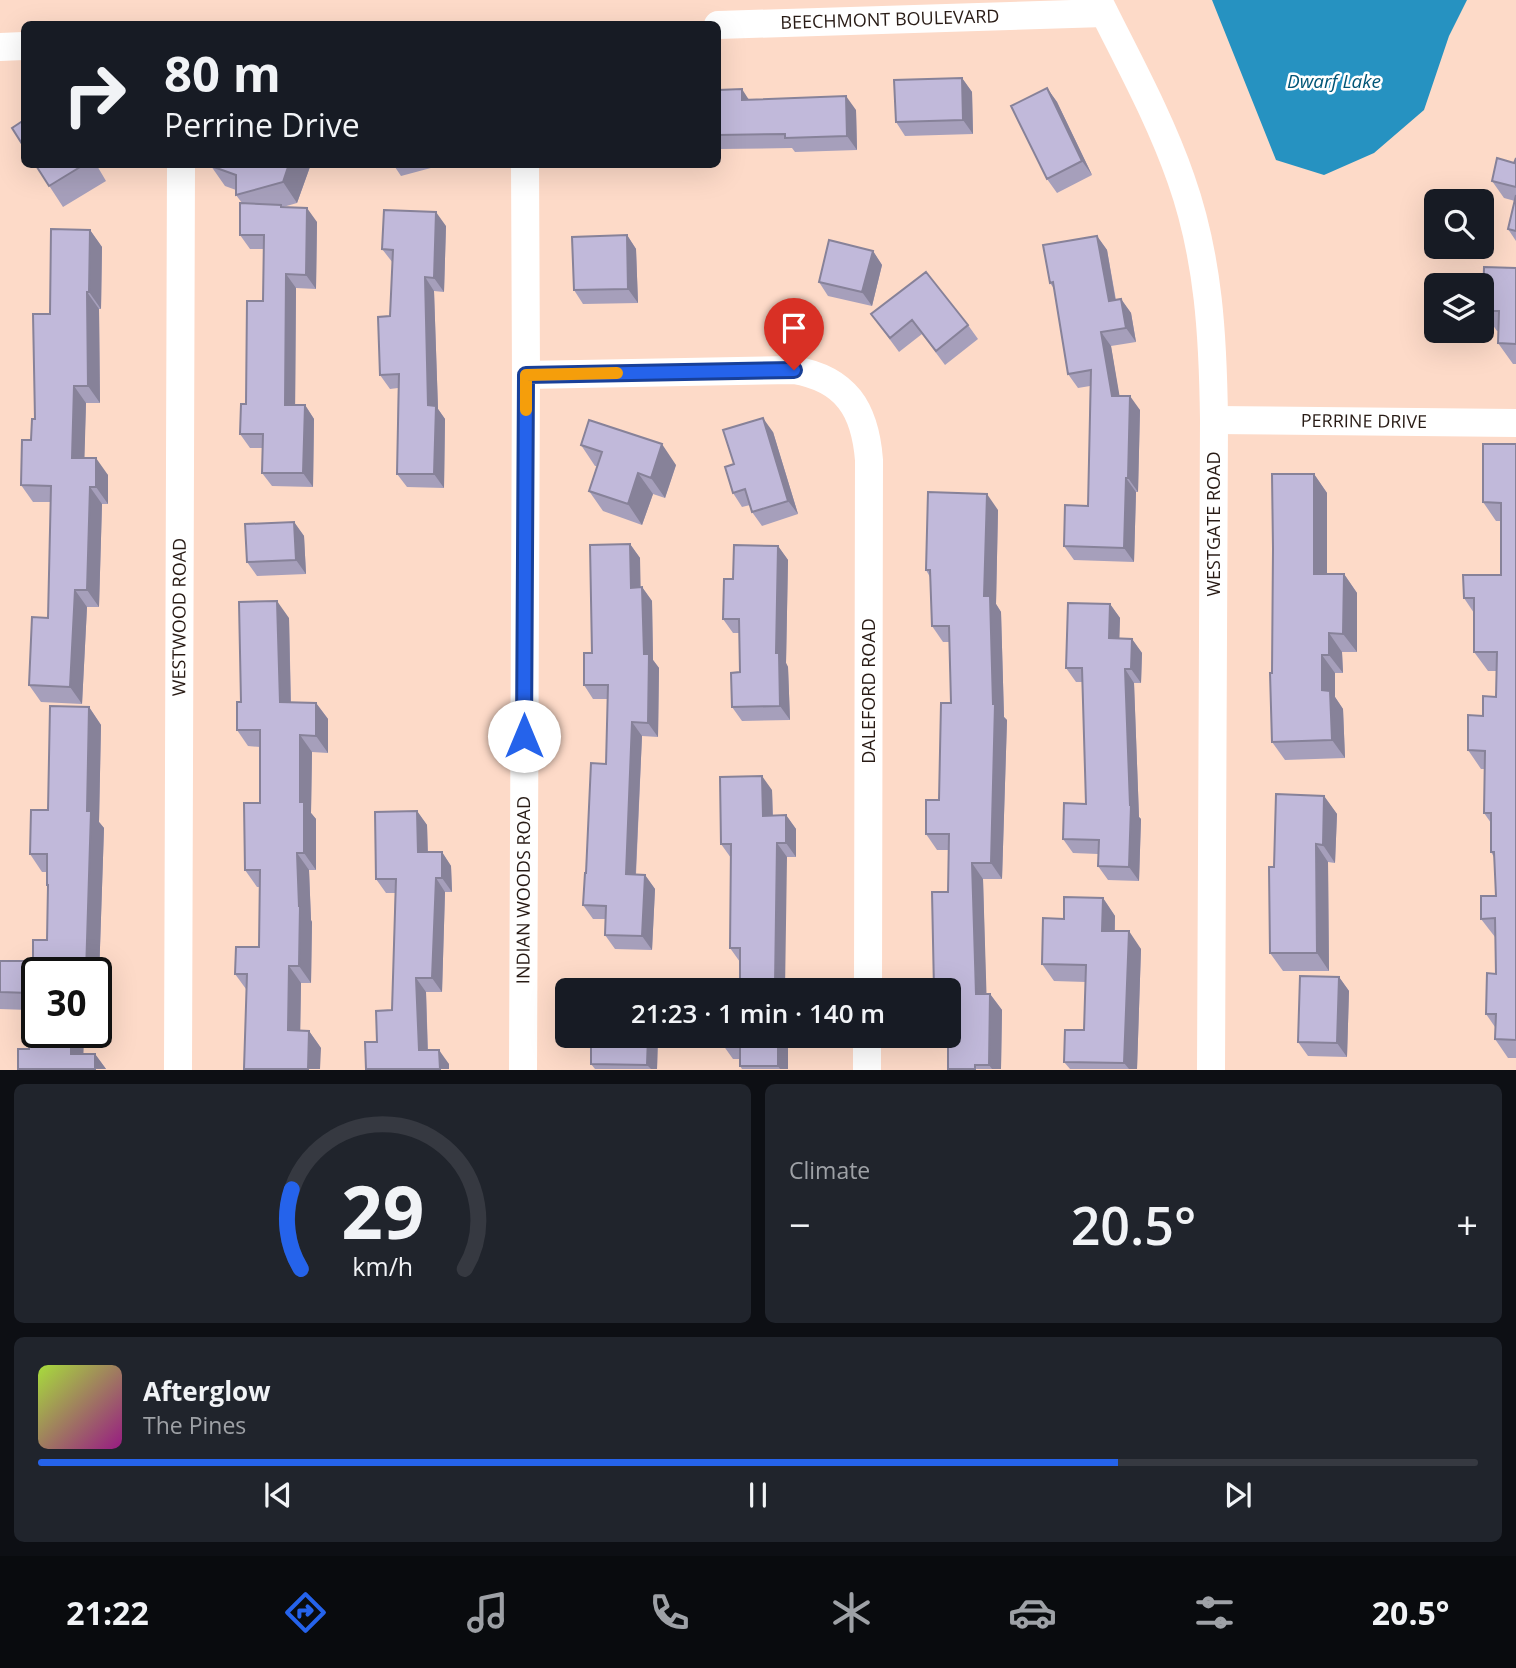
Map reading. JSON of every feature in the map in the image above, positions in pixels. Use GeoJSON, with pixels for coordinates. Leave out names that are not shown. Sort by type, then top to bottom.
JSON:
{"type":"FeatureCollection","features":[{"type":"Feature","properties":{"kind":"street","name":"BEECHMONT BOULEVARD"},"geometry":{"type":"LineString","coordinates":[[721,25],[1101,7]]}},
{"type":"Feature","properties":{"kind":"street","name":"WESTGATE ROAD"},"geometry":{"type":"LineString","coordinates":[[1101,7],[1159,122],[1182,182],[1207,287],[1211,322],[1214,421],[1211,1069]]}},
{"type":"Feature","properties":{"kind":"street"},"geometry":{"type":"LineString","coordinates":[[0,47],[21,46]]}},
{"type":"Feature","properties":{"kind":"street","name":"WESTWOOD ROAD"},"geometry":{"type":"LineString","coordinates":[[178,1069],[181,168]]}},
{"type":"Feature","properties":{"kind":"street","name":"INDIAN WOODS ROAD"},"geometry":{"type":"LineString","coordinates":[[523,1069],[525,168]]}},
{"type":"Feature","properties":{"kind":"street","name":"DALEFORD ROAD"},"geometry":{"type":"LineString","coordinates":[[526,375],[794,370],[823,378],[836,385],[856,407],[868,439],[869,460],[867,978]]}},
{"type":"Feature","properties":{"kind":"street","name":"PERRINE DRIVE"},"geometry":{"type":"LineString","coordinates":[[1214,421],[1516,423]]}},
{"type":"Feature","properties":{"kind":"street"},"geometry":{"type":"LineString","coordinates":[[867,1048],[867,1069]]}},
{"type":"Feature","properties":{"kind":"water","name":"Dwarf Lake"},"geometry":{"type":"Polygon","coordinates":[[[1212,0],[1467,0],[1449,36],[1424,110],[1374,153],[1324,175],[1276,160],[1212,0]]]}},
{"type":"Feature","properties":{"kind":"building"},"geometry":{"type":"Polygon","coordinates":[[[962,78],[963,120],[896,122],[894,80],[962,78]]]}},
{"type":"Feature","properties":{"kind":"building"},"geometry":{"type":"Polygon","coordinates":[[[1047,88],[1082,161],[1047,179],[1011,106],[1047,88]]]}},
{"type":"Feature","properties":{"kind":"building"},"geometry":{"type":"Polygon","coordinates":[[[742,89],[742,100],[846,96],[847,136],[785,138],[785,134],[721,135],[721,90],[742,89]]]}},
{"type":"Feature","properties":{"kind":"building"},"geometry":{"type":"Polygon","coordinates":[[[21,122],[21,142],[12,128],[21,122]]]}},
{"type":"Feature","properties":{"kind":"building"},"geometry":{"type":"Polygon","coordinates":[[[1497,158],[1514,163],[1516,158],[1516,187],[1492,181],[1497,158]]]}},
{"type":"Feature","properties":{"kind":"building"},"geometry":{"type":"Polygon","coordinates":[[[38,168],[78,168],[49,186],[38,168]]]}},
{"type":"Feature","properties":{"kind":"building"},"geometry":{"type":"Polygon","coordinates":[[[217,168],[288,168],[283,182],[236,195],[236,175],[217,168]]]}},
{"type":"Feature","properties":{"kind":"building"},"geometry":{"type":"Polygon","coordinates":[[[1516,195],[1516,231],[1508,229],[1516,195]]]}},
{"type":"Feature","properties":{"kind":"building"},"geometry":{"type":"Polygon","coordinates":[[[240,203],[307,208],[306,275],[286,274],[285,405],[305,405],[303,473],[262,473],[263,434],[240,434],[241,404],[246,404],[247,301],[263,301],[264,235],[240,235],[240,203]]]}},
{"type":"Feature","properties":{"kind":"building"},"geometry":{"type":"Polygon","coordinates":[[[384,210],[436,212],[434,278],[425,277],[428,405],[436,406],[434,474],[397,474],[399,374],[380,375],[378,317],[390,316],[393,250],[382,249],[384,210]]]}},
{"type":"Feature","properties":{"kind":"building"},"geometry":{"type":"Polygon","coordinates":[[[51,229],[90,230],[87,292],[88,386],[74,386],[72,458],[96,458],[96,487],[90,487],[87,590],[75,590],[70,687],[29,685],[32,617],[48,618],[51,486],[21,485],[22,440],[31,440],[32,419],[35,419],[33,314],[50,314],[51,229]]]}},
{"type":"Feature","properties":{"kind":"building"},"geometry":{"type":"Polygon","coordinates":[[[627,235],[628,289],[574,290],[572,237],[627,235]]]}},
{"type":"Feature","properties":{"kind":"building"},"geometry":{"type":"Polygon","coordinates":[[[1097,236],[1109,301],[1121,299],[1126,328],[1101,332],[1112,396],[1130,396],[1124,548],[1064,546],[1065,505],[1088,506],[1091,370],[1068,374],[1053,282],[1050,283],[1043,245],[1097,236]]]}},
{"type":"Feature","properties":{"kind":"building"},"geometry":{"type":"Polygon","coordinates":[[[829,240],[873,251],[862,292],[819,282],[829,240]]]}},
{"type":"Feature","properties":{"kind":"building"},"geometry":{"type":"Polygon","coordinates":[[[1484,267],[1516,268],[1516,344],[1498,343],[1499,311],[1494,311],[1494,273],[1484,273],[1484,267]]]}},
{"type":"Feature","properties":{"kind":"building"},"geometry":{"type":"Polygon","coordinates":[[[926,272],[968,325],[936,351],[912,320],[890,338],[871,314],[926,272]]]}},
{"type":"Feature","properties":{"kind":"building"},"geometry":{"type":"Polygon","coordinates":[[[763,418],[788,501],[752,512],[745,489],[733,493],[725,467],[734,464],[723,430],[763,418]]]}},
{"type":"Feature","properties":{"kind":"building"},"geometry":{"type":"Polygon","coordinates":[[[589,420],[662,444],[651,478],[638,473],[628,504],[589,491],[602,452],[581,445],[589,420]]]}},
{"type":"Feature","properties":{"kind":"building"},"geometry":{"type":"Polygon","coordinates":[[[1483,444],[1516,444],[1516,1040],[1495,1039],[1496,1014],[1486,1014],[1487,973],[1496,974],[1495,918],[1481,919],[1481,896],[1496,896],[1494,852],[1491,852],[1491,813],[1484,813],[1485,751],[1468,750],[1468,715],[1483,716],[1483,696],[1496,697],[1497,652],[1474,652],[1474,598],[1464,598],[1463,575],[1501,575],[1501,503],[1483,502],[1483,444]]]}},
{"type":"Feature","properties":{"kind":"building"},"geometry":{"type":"Polygon","coordinates":[[[1272,474],[1314,474],[1314,574],[1344,574],[1343,634],[1329,633],[1329,655],[1322,655],[1322,690],[1330,691],[1332,740],[1272,742],[1272,474]]]}},
{"type":"Feature","properties":{"kind":"building"},"geometry":{"type":"Polygon","coordinates":[[[928,492],[987,494],[984,596],[990,596],[995,704],[991,863],[972,863],[976,994],[990,994],[989,1065],[975,1065],[975,1069],[948,1069],[948,1048],[961,1048],[961,978],[934,978],[932,892],[948,892],[949,834],[926,834],[926,800],[939,800],[941,703],[951,703],[949,626],[932,626],[930,570],[926,570],[928,492]]]}},
{"type":"Feature","properties":{"kind":"building"},"geometry":{"type":"Polygon","coordinates":[[[294,522],[296,560],[247,562],[245,524],[294,522]]]}},
{"type":"Feature","properties":{"kind":"building"},"geometry":{"type":"Polygon","coordinates":[[[630,544],[631,588],[642,587],[644,654],[649,654],[648,723],[632,722],[626,874],[645,875],[642,936],[605,935],[606,906],[583,905],[591,763],[606,764],[608,685],[584,685],[584,653],[592,653],[590,545],[630,544]]]}},
{"type":"Feature","properties":{"kind":"building"},"geometry":{"type":"Polygon","coordinates":[[[734,545],[778,546],[776,653],[779,653],[780,706],[732,707],[731,673],[740,672],[739,619],[723,619],[724,579],[733,579],[734,545]]]}},
{"type":"Feature","properties":{"kind":"building"},"geometry":{"type":"Polygon","coordinates":[[[277,601],[280,702],[316,703],[316,736],[300,735],[300,802],[304,802],[304,853],[297,853],[299,966],[289,966],[288,1030],[309,1031],[308,1069],[244,1069],[247,974],[235,974],[236,947],[259,947],[260,870],[245,870],[244,803],[260,803],[260,730],[237,730],[237,702],[241,702],[239,602],[277,601]]]}},
{"type":"Feature","properties":{"kind":"building"},"geometry":{"type":"Polygon","coordinates":[[[1068,603],[1110,604],[1109,638],[1132,639],[1131,669],[1125,669],[1131,805],[1129,867],[1098,866],[1099,840],[1063,839],[1064,803],[1086,804],[1082,668],[1066,668],[1068,603]]]}},
{"type":"Feature","properties":{"kind":"building"},"geometry":{"type":"Polygon","coordinates":[[[50,706],[89,707],[87,811],[91,811],[86,957],[33,957],[33,940],[47,940],[48,885],[47,854],[30,854],[31,810],[48,810],[50,706]]]}},
{"type":"Feature","properties":{"kind":"building"},"geometry":{"type":"Polygon","coordinates":[[[762,776],[763,816],[786,815],[786,843],[777,843],[775,978],[740,978],[740,948],[730,948],[731,844],[721,844],[720,777],[762,776]]]}},
{"type":"Feature","properties":{"kind":"building"},"geometry":{"type":"Polygon","coordinates":[[[1276,794],[1324,796],[1323,845],[1316,844],[1317,953],[1270,953],[1269,867],[1274,867],[1276,794]]]}},
{"type":"Feature","properties":{"kind":"building"},"geometry":{"type":"Polygon","coordinates":[[[417,811],[418,852],[442,852],[442,878],[436,878],[432,978],[416,978],[419,1050],[439,1050],[440,1069],[366,1069],[365,1042],[377,1042],[376,1011],[392,1010],[396,879],[376,879],[375,812],[417,811]]]}},
{"type":"Feature","properties":{"kind":"building"},"geometry":{"type":"Polygon","coordinates":[[[1064,897],[1103,898],[1102,931],[1129,931],[1124,1063],[1064,1062],[1065,1030],[1084,1030],[1086,965],[1042,964],[1043,918],[1064,919],[1064,897]]]}},
{"type":"Feature","properties":{"kind":"building"},"geometry":{"type":"Polygon","coordinates":[[[0,961],[21,961],[21,993],[0,992],[0,961]]]}},
{"type":"Feature","properties":{"kind":"building"},"geometry":{"type":"Polygon","coordinates":[[[1300,976],[1339,977],[1337,1043],[1298,1042],[1300,976]]]}},
{"type":"Feature","properties":{"kind":"building"},"geometry":{"type":"Polygon","coordinates":[[[71,1048],[71,1054],[95,1054],[95,1069],[18,1069],[18,1049],[71,1048]]]}},
{"type":"Feature","properties":{"kind":"building"},"geometry":{"type":"Polygon","coordinates":[[[591,1048],[648,1048],[647,1065],[591,1064],[591,1048]]]}},
{"type":"Feature","properties":{"kind":"building"},"geometry":{"type":"Polygon","coordinates":[[[740,1048],[778,1048],[778,1066],[740,1066],[740,1048]]]}},
{"type":"Feature","properties":{"kind":"slow traffic"},"geometry":{"type":"LineString","coordinates":[[526,410],[526,375],[617,373]]}},
{"type":"Feature","properties":{"kind":"route"},"geometry":{"type":"LineString","coordinates":[[524,736],[526,375],[794,370]]}}]}
